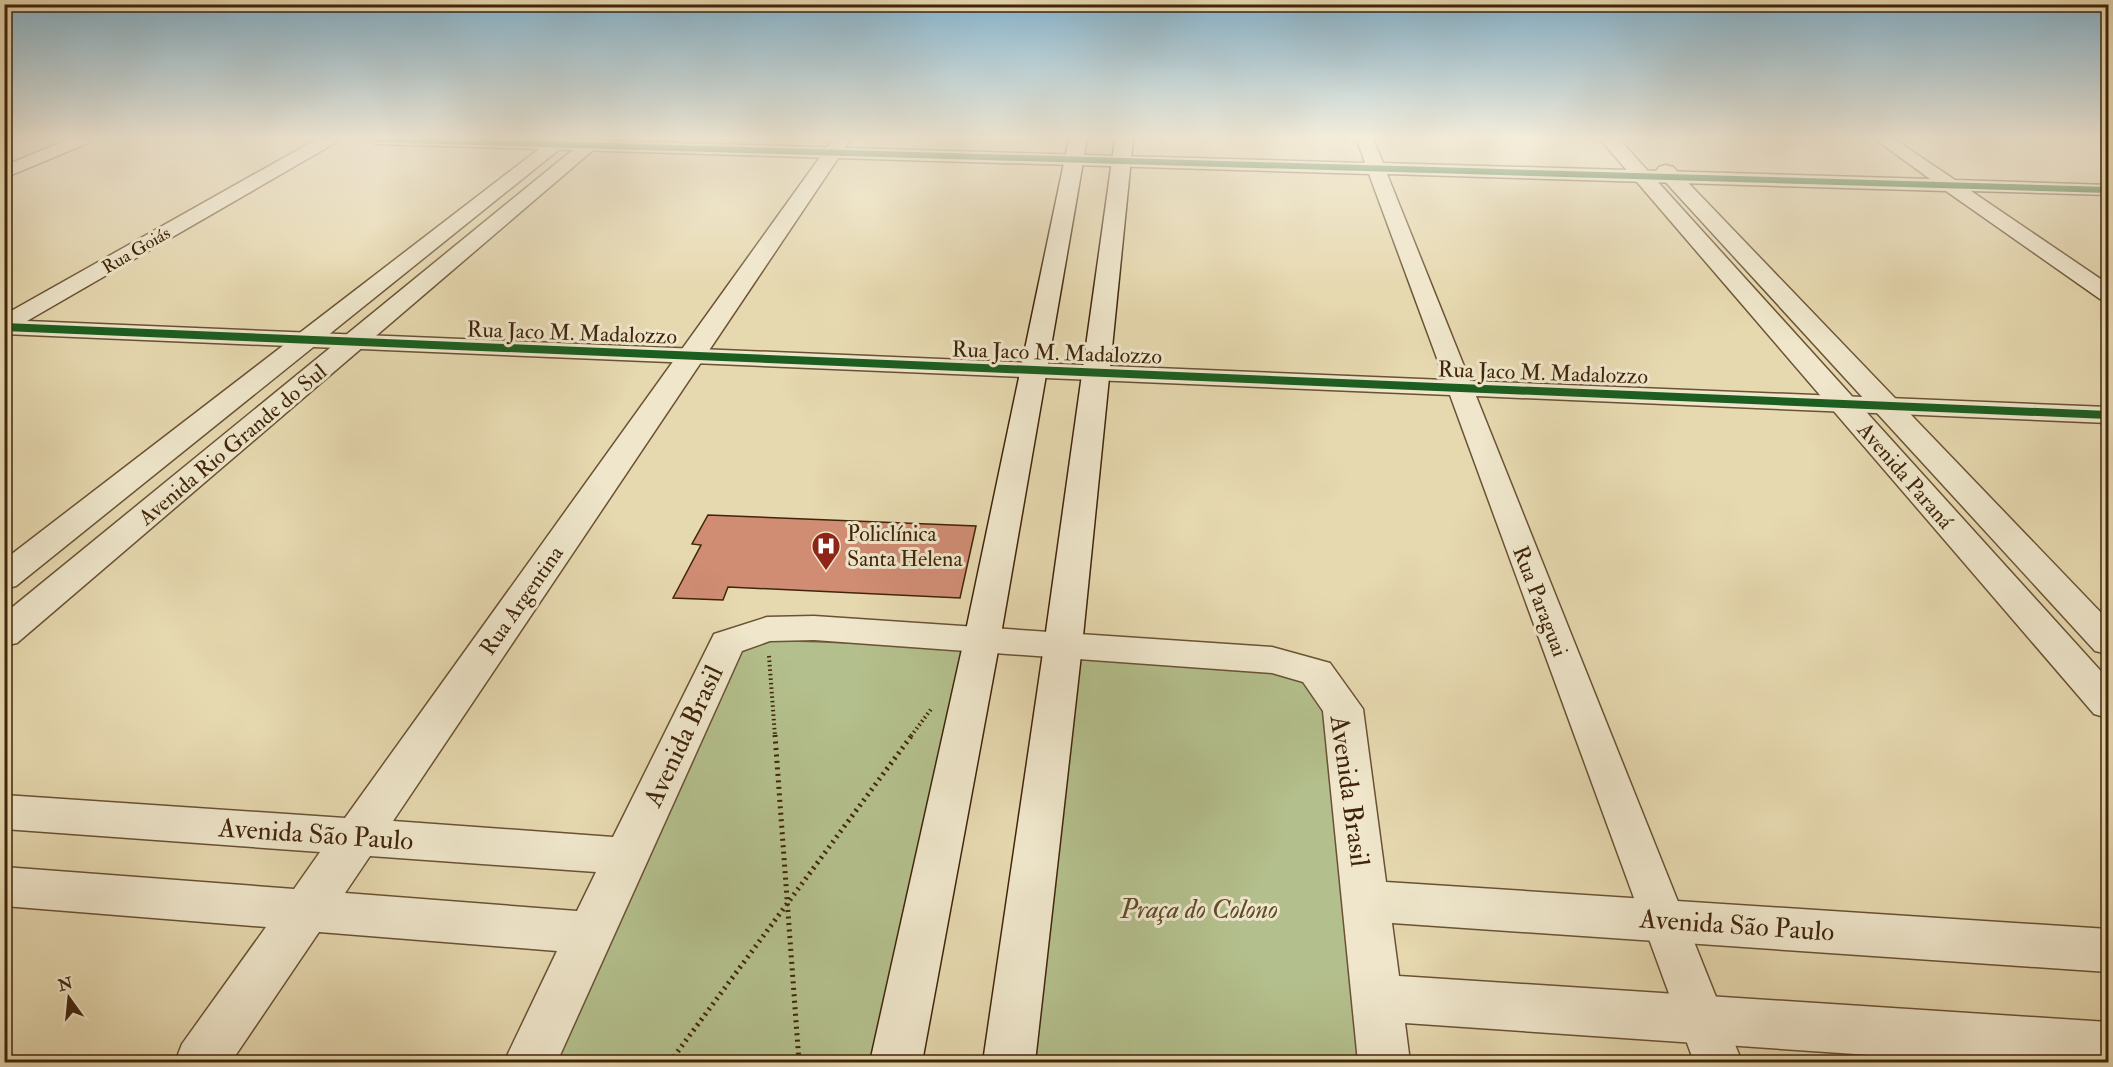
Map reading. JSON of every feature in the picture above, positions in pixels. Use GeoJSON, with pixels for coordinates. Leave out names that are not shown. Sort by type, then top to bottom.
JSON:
{"type":"FeatureCollection","features":[{"type":"Feature","properties":{"kind":"street","name":"Rua Goiás"},"geometry":{"type":"LineString","coordinates":[[4,326],[242,189]]}},
{"type":"Feature","properties":{"kind":"street","name":"Avenida Rio Grande do Sul"},"geometry":{"type":"LineString","coordinates":[[4,578],[498,189]]}},
{"type":"Feature","properties":{"kind":"street","name":"Avenida Rio Grande do Sul"},"geometry":{"type":"LineString","coordinates":[[4,634],[537,189]]}},
{"type":"Feature","properties":{"kind":"street","name":"Rua Argentina"},"geometry":{"type":"LineString","coordinates":[[201,1062],[807,189]]}},
{"type":"Feature","properties":{"kind":"street"},"geometry":{"type":"LineString","coordinates":[[896,1062],[982,640],[1068,189]]}},
{"type":"Feature","properties":{"kind":"street"},"geometry":{"type":"LineString","coordinates":[[1009,1062],[1063,646],[1118,189]]}},
{"type":"Feature","properties":{"kind":"street","name":"Rua Paraguai"},"geometry":{"type":"LineString","coordinates":[[1384,189],[1709,1041]]}},
{"type":"Feature","properties":{"kind":"street","name":"Avenida Paraná"},"geometry":{"type":"LineString","coordinates":[[1652,189],[2109,704]]}},
{"type":"Feature","properties":{"kind":"street","name":"Avenida Paraná"},"geometry":{"type":"LineString","coordinates":[[1683,189],[2109,642]]}},
{"type":"Feature","properties":{"kind":"street"},"geometry":{"type":"LineString","coordinates":[[1956,189],[2109,294]]}},
{"type":"Feature","properties":{"kind":"street"},"geometry":{"type":"LineString","coordinates":[[2071,189],[2109,190]]}},
{"type":"Feature","properties":{"kind":"street","name":"Rua Jaco M. Madalozzo"},"geometry":{"type":"LineString","coordinates":[[4,326],[2109,415]]}},
{"type":"Feature","properties":{"kind":"street","name":"Avenida Brasil"},"geometry":{"type":"LineString","coordinates":[[530,1062],[727,643],[767,628],[814,628],[1272,660],[1316,672],[1343,710],[1384,1062]]}},
{"type":"Feature","properties":{"kind":"street","name":"Avenida São Paulo"},"geometry":{"type":"LineString","coordinates":[[4,812],[627,856]]}},
{"type":"Feature","properties":{"kind":"street"},"geometry":{"type":"LineString","coordinates":[[4,886],[591,933]]}},
{"type":"Feature","properties":{"kind":"street","name":"Avenida São Paulo"},"geometry":{"type":"LineString","coordinates":[[1365,901],[2109,950]]}},
{"type":"Feature","properties":{"kind":"street"},"geometry":{"type":"LineString","coordinates":[[1376,998],[1709,1041],[2109,1047]]}},
{"type":"Feature","properties":{"kind":"path"},"geometry":{"type":"LineString","coordinates":[[767,628],[799,1062]]}},
{"type":"Feature","properties":{"kind":"path"},"geometry":{"type":"LineString","coordinates":[[670,1062],[933,706]]}},
{"type":"Feature","properties":{"kind":"green space"},"geometry":{"type":"Polygon","coordinates":[[[760,640],[968,647],[878,1062],[546,1062],[735,651],[760,640]]]}},
{"type":"Feature","properties":{"kind":"green space","name":"Praça do Colono"},"geometry":{"type":"Polygon","coordinates":[[[1073,655],[1273,669],[1310,681],[1331,710],[1369,1062],[1027,1062],[1073,655]]]}},
{"type":"Feature","properties":{"kind":"building","name":"Policlínica Santa Helena"},"geometry":{"type":"Polygon","coordinates":[[[708,515],[976,526],[960,598],[728,587],[723,600],[673,598],[701,545],[692,544],[708,515]]]}},
{"type":"Feature","properties":{"kind":"cycle path"},"geometry":{"type":"LineString","coordinates":[[2067,189],[2108,190]]}},
{"type":"Feature","properties":{"kind":"cycle path"},"geometry":{"type":"LineString","coordinates":[[4,327],[2108,415]]}},
{"type":"Feature","properties":{"kind":"place","name":"Policlínica Santa Helena"},"geometry":{"type":"Point","coordinates":[826,572]}}]}
